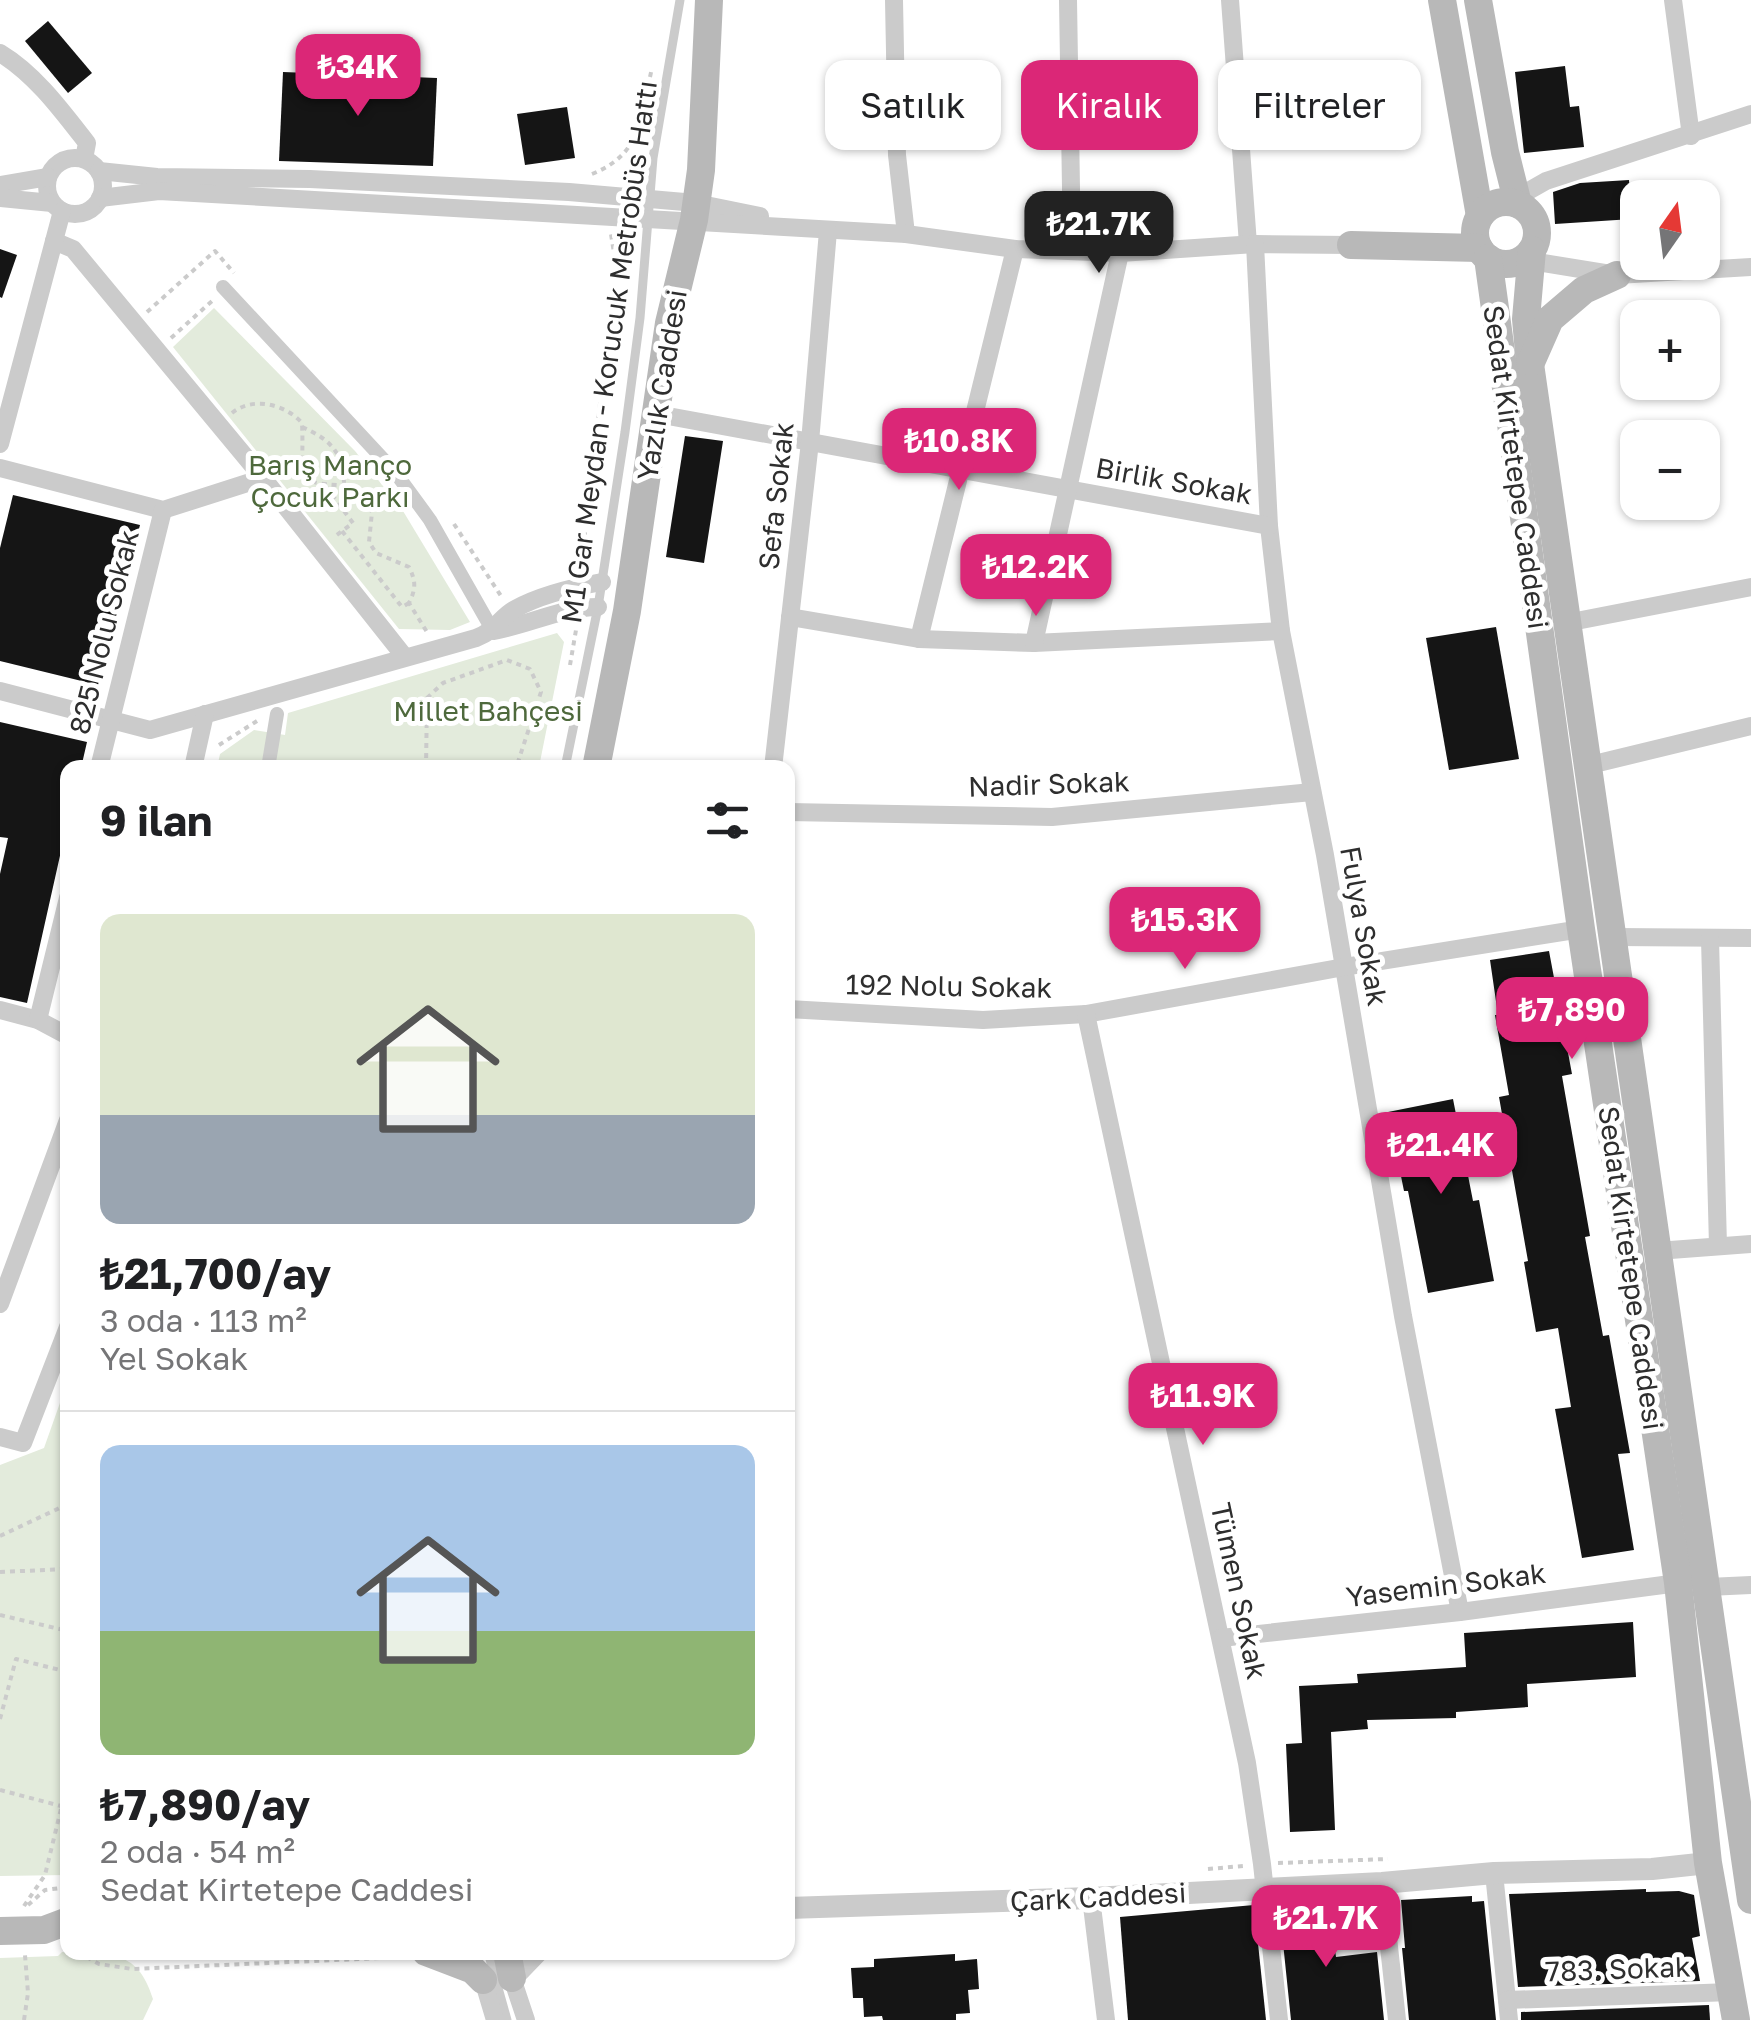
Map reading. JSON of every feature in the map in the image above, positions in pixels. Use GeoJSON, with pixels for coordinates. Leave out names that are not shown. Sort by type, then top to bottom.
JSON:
{"type":"FeatureCollection","features":[{"type":"Feature","properties":{"kind":"main road","name":"Yazlık Caddesi"},"geometry":{"type":"LineString","coordinates":[[598,760],[627,611],[669,323],[695,212],[709,0]]}},
{"type":"Feature","properties":{"kind":"main road","name":"Sedat Kirtetepe Caddesi"},"geometry":{"type":"LineString","coordinates":[[1442,0],[1678,1583],[1708,1864],[1734,2006]]}},
{"type":"Feature","properties":{"kind":"main road"},"geometry":{"type":"LineString","coordinates":[[1351,245],[1480,237],[1507,264],[1527,257],[1536,238],[1535,222],[1515,201],[1478,0]]}},
{"type":"Feature","properties":{"kind":"main road"},"geometry":{"type":"LineString","coordinates":[[1480,237],[1490,206],[1515,201]]}},
{"type":"Feature","properties":{"kind":"main road","name":"Sedat Kirtetepe Caddesi"},"geometry":{"type":"LineString","coordinates":[[1527,257],[1530,364],[1749,1877]]}},
{"type":"Feature","properties":{"kind":"main road"},"geometry":{"type":"LineString","coordinates":[[1530,364],[1550,319],[1584,290],[1617,274]]}},
{"type":"Feature","properties":{"kind":"main road"},"geometry":{"type":"LineString","coordinates":[[1708,1864],[1722,1854],[1742,1818]]}},
{"type":"Feature","properties":{"kind":"main road"},"geometry":{"type":"LineString","coordinates":[[437,1960],[473,1970],[484,1962]]}},
{"type":"Feature","properties":{"kind":"street"},"geometry":{"type":"LineString","coordinates":[[894,0],[897,155],[906,234]]}},
{"type":"Feature","properties":{"kind":"street"},"geometry":{"type":"LineString","coordinates":[[1068,0],[1072,251]]}},
{"type":"Feature","properties":{"kind":"street","name":"Fulya Sokak"},"geometry":{"type":"LineString","coordinates":[[1230,0],[1252,244],[1269,526],[1281,631],[1460,1612]]}},
{"type":"Feature","properties":{"kind":"street"},"geometry":{"type":"LineString","coordinates":[[1673,0],[1691,136]]}},
{"type":"Feature","properties":{"kind":"street"},"geometry":{"type":"LineString","coordinates":[[0,53],[15,62],[61,109],[87,143],[91,165],[102,179],[100,198],[87,212],[76,214],[0,198]]}},
{"type":"Feature","properties":{"kind":"street"},"geometry":{"type":"LineString","coordinates":[[1515,201],[1546,181],[1751,114]]}},
{"type":"Feature","properties":{"kind":"street"},"geometry":{"type":"LineString","coordinates":[[0,444],[54,241],[57,207],[46,186],[52,169],[66,159],[158,177],[310,179],[568,192],[648,208]]}},
{"type":"Feature","properties":{"kind":"street"},"geometry":{"type":"LineString","coordinates":[[0,185],[48,178]]}},
{"type":"Feature","properties":{"kind":"street"},"geometry":{"type":"LineString","coordinates":[[100,198],[159,191],[648,208],[850,231]]}},
{"type":"Feature","properties":{"kind":"street"},"geometry":{"type":"LineString","coordinates":[[695,212],[828,231],[906,234],[1014,249],[1120,253],[1252,244],[1351,245]]}},
{"type":"Feature","properties":{"kind":"street","name":"Sefa Sokak"},"geometry":{"type":"LineString","coordinates":[[774,760],[810,442],[828,231]]}},
{"type":"Feature","properties":{"kind":"street"},"geometry":{"type":"LineString","coordinates":[[54,241],[72,248],[404,656]]}},
{"type":"Feature","properties":{"kind":"street"},"geometry":{"type":"LineString","coordinates":[[918,639],[1014,249]]}},
{"type":"Feature","properties":{"kind":"street"},"geometry":{"type":"LineString","coordinates":[[1034,643],[1120,253]]}},
{"type":"Feature","properties":{"kind":"street"},"geometry":{"type":"LineString","coordinates":[[1527,257],[1617,274],[1751,267]]}},
{"type":"Feature","properties":{"kind":"street"},"geometry":{"type":"LineString","coordinates":[[218,294],[394,472],[430,520],[493,632]]}},
{"type":"Feature","properties":{"kind":"street","name":"Birlik Sokak"},"geometry":{"type":"LineString","coordinates":[[657,414],[1269,526]]}},
{"type":"Feature","properties":{"kind":"street"},"geometry":{"type":"LineString","coordinates":[[0,468],[163,510],[263,478]]}},
{"type":"Feature","properties":{"kind":"street","name":"825 Nolu Sokak"},"geometry":{"type":"LineString","coordinates":[[102,760],[163,510]]}},
{"type":"Feature","properties":{"kind":"street"},"geometry":{"type":"LineString","coordinates":[[493,632],[512,610],[602,582]]}},
{"type":"Feature","properties":{"kind":"street"},"geometry":{"type":"LineString","coordinates":[[1566,623],[1751,587]]}},
{"type":"Feature","properties":{"kind":"street"},"geometry":{"type":"LineString","coordinates":[[0,690],[150,730],[578,607],[598,606]]}},
{"type":"Feature","properties":{"kind":"street"},"geometry":{"type":"LineString","coordinates":[[790,617],[918,639],[1034,643],[1281,631]]}},
{"type":"Feature","properties":{"kind":"street"},"geometry":{"type":"LineString","coordinates":[[269,760],[280,693]]}},
{"type":"Feature","properties":{"kind":"street"},"geometry":{"type":"LineString","coordinates":[[202,760],[205,714]]}},
{"type":"Feature","properties":{"kind":"street"},"geometry":{"type":"LineString","coordinates":[[1590,764],[1751,726]]}},
{"type":"Feature","properties":{"kind":"street","name":"Nadir Sokak"},"geometry":{"type":"LineString","coordinates":[[795,812],[1052,817],[1312,792]]}},
{"type":"Feature","properties":{"kind":"street","name":"192 Nolu Sokak"},"geometry":{"type":"LineString","coordinates":[[795,1009],[983,1020],[1086,1014],[1581,929]]}},
{"type":"Feature","properties":{"kind":"street"},"geometry":{"type":"LineString","coordinates":[[38,1020],[60,931]]}},
{"type":"Feature","properties":{"kind":"street"},"geometry":{"type":"LineString","coordinates":[[1615,937],[1751,938]]}},
{"type":"Feature","properties":{"kind":"street"},"geometry":{"type":"LineString","coordinates":[[1710,939],[1718,1246]]}},
{"type":"Feature","properties":{"kind":"street"},"geometry":{"type":"LineString","coordinates":[[0,1010],[38,1020],[60,1032]]}},
{"type":"Feature","properties":{"kind":"street","name":"Tümen Sokak"},"geometry":{"type":"LineString","coordinates":[[1086,1014],[1247,1763],[1279,2020]]}},
{"type":"Feature","properties":{"kind":"street"},"geometry":{"type":"LineString","coordinates":[[0,1304],[60,1142]]}},
{"type":"Feature","properties":{"kind":"street"},"geometry":{"type":"LineString","coordinates":[[1658,1251],[1751,1244]]}},
{"type":"Feature","properties":{"kind":"street"},"geometry":{"type":"LineString","coordinates":[[0,1438],[23,1443],[60,1348]]}},
{"type":"Feature","properties":{"kind":"street","name":"Yasemin Sokak"},"geometry":{"type":"LineString","coordinates":[[1221,1638],[1678,1583]]}},
{"type":"Feature","properties":{"kind":"street"},"geometry":{"type":"LineString","coordinates":[[1708,1587],[1751,1585]]}},
{"type":"Feature","properties":{"kind":"street","name":"Çark Caddesi"},"geometry":{"type":"LineString","coordinates":[[795,1908],[1090,1898],[1708,1864]]}},
{"type":"Feature","properties":{"kind":"street"},"geometry":{"type":"LineString","coordinates":[[1494,1874],[1508,2020]]}},
{"type":"Feature","properties":{"kind":"street"},"geometry":{"type":"LineString","coordinates":[[1382,1883],[1397,2020]]}},
{"type":"Feature","properties":{"kind":"street"},"geometry":{"type":"LineString","coordinates":[[1090,1898],[1106,2020]]}},
{"type":"Feature","properties":{"kind":"street"},"geometry":{"type":"LineString","coordinates":[[484,1962],[495,2020]]}},
{"type":"Feature","properties":{"kind":"street"},"geometry":{"type":"LineString","coordinates":[[509,1965],[526,2020]]}},
{"type":"Feature","properties":{"kind":"street","name":"783. Sokak"},"geometry":{"type":"LineString","coordinates":[[1507,2000],[1734,2006]]}},
{"type":"Feature","properties":{"kind":"lane","name":"M1 Gar Meydan - Korucuk Metrobüs Hattı"},"geometry":{"type":"LineString","coordinates":[[567,760],[602,582],[640,318],[648,208],[680,0]]}},
{"type":"Feature","properties":{"kind":"lane"},"geometry":{"type":"LineString","coordinates":[[484,1962],[507,2020]]}},
{"type":"Feature","properties":{"kind":"path"},"geometry":{"type":"LineString","coordinates":[[584,176],[612,164],[632,145],[641,124],[653,62]]}},
{"type":"Feature","properties":{"kind":"path"},"geometry":{"type":"LineString","coordinates":[[580,571],[616,266],[612,234]]}},
{"type":"Feature","properties":{"kind":"path"},"geometry":{"type":"LineString","coordinates":[[152,322],[146,314],[150,306],[215,251],[243,283]]}},
{"type":"Feature","properties":{"kind":"path"},"geometry":{"type":"LineString","coordinates":[[166,339],[174,338],[218,294]]}},
{"type":"Feature","properties":{"kind":"path"},"geometry":{"type":"LineString","coordinates":[[232,413],[240,406],[258,403],[292,413],[302,427],[330,440],[340,456],[344,485]]}},
{"type":"Feature","properties":{"kind":"path"},"geometry":{"type":"LineString","coordinates":[[302,427],[301,467],[313,484],[357,486],[372,512],[372,547],[409,566],[415,579],[409,603],[402,608],[342,531]]}},
{"type":"Feature","properties":{"kind":"path"},"geometry":{"type":"LineString","coordinates":[[326,487],[354,522],[330,540]]}},
{"type":"Feature","properties":{"kind":"path"},"geometry":{"type":"LineString","coordinates":[[362,556],[372,547]]}},
{"type":"Feature","properties":{"kind":"path"},"geometry":{"type":"LineString","coordinates":[[483,610],[502,597]]}},
{"type":"Feature","properties":{"kind":"path"},"geometry":{"type":"LineString","coordinates":[[409,603],[434,650]]}},
{"type":"Feature","properties":{"kind":"path"},"geometry":{"type":"LineString","coordinates":[[426,760],[428,698],[443,683],[508,660],[530,669],[541,692],[519,760]]}},
{"type":"Feature","properties":{"kind":"path"},"geometry":{"type":"LineString","coordinates":[[206,760],[220,744],[253,722],[277,714]]}},
{"type":"Feature","properties":{"kind":"path"},"geometry":{"type":"LineString","coordinates":[[0,1536],[60,1508]]}},
{"type":"Feature","properties":{"kind":"path"},"geometry":{"type":"LineString","coordinates":[[0,1572],[60,1569]]}},
{"type":"Feature","properties":{"kind":"path"},"geometry":{"type":"LineString","coordinates":[[0,1614],[60,1629]]}},
{"type":"Feature","properties":{"kind":"path"},"geometry":{"type":"LineString","coordinates":[[0,1719],[16,1659],[60,1670]]}},
{"type":"Feature","properties":{"kind":"path"},"geometry":{"type":"LineString","coordinates":[[0,1790],[60,1806]]}},
{"type":"Feature","properties":{"kind":"path"},"geometry":{"type":"LineString","coordinates":[[24,2020],[34,1924],[60,1811]]}},
{"type":"Feature","properties":{"kind":"path"},"geometry":{"type":"LineString","coordinates":[[34,1924],[45,1890],[60,1887]]}},
{"type":"Feature","properties":{"kind":"path"},"geometry":{"type":"LineString","coordinates":[[92,1960],[132,1969],[312,1960]]}},
{"type":"Feature","properties":{"kind":"green space","name":"Barış Manço Çocuk Parkı"},"geometry":{"type":"Polygon","coordinates":[[[214,308],[355,451],[403,511],[470,622],[450,630],[399,629],[173,347],[214,308]]]}},
{"type":"Feature","properties":{"kind":"green space","name":"Millet Bahçesi"},"geometry":{"type":"Polygon","coordinates":[[[557,633],[564,642],[540,760],[219,760],[220,754],[254,730],[285,735],[288,713],[557,633]]]}},
{"type":"Feature","properties":{"kind":"green space"},"geometry":{"type":"Polygon","coordinates":[[[60,1403],[60,1875],[0,1876],[0,1465],[44,1448],[60,1403]]]}},
{"type":"Feature","properties":{"kind":"green space"},"geometry":{"type":"Polygon","coordinates":[[[58,1956],[60,1960],[129,1962],[146,1982],[153,1999],[143,2020],[0,2020],[0,1958],[58,1956]]]}},
{"type":"Feature","properties":{"kind":"building"},"geometry":{"type":"Polygon","coordinates":[[[48,21],[92,73],[68,93],[25,41],[48,21]]]}},
{"type":"Feature","properties":{"kind":"building"},"geometry":{"type":"Polygon","coordinates":[[[1565,66],[1570,107],[1579,106],[1584,147],[1524,153],[1515,72],[1565,66]]]}},
{"type":"Feature","properties":{"kind":"building"},"geometry":{"type":"Polygon","coordinates":[[[283,72],[437,78],[433,166],[279,161],[283,72]]]}},
{"type":"Feature","properties":{"kind":"building"},"geometry":{"type":"Polygon","coordinates":[[[567,107],[575,158],[525,165],[517,114],[567,107]]]}},
{"type":"Feature","properties":{"kind":"building"},"geometry":{"type":"Polygon","coordinates":[[[1620,181],[1620,220],[1555,224],[1553,192],[1580,183],[1620,181]]]}},
{"type":"Feature","properties":{"kind":"building"},"geometry":{"type":"Polygon","coordinates":[[[0,249],[17,255],[2,298],[0,297],[0,249]]]}},
{"type":"Feature","properties":{"kind":"building"},"geometry":{"type":"Polygon","coordinates":[[[685,436],[723,441],[704,563],[666,557],[685,436]]]}},
{"type":"Feature","properties":{"kind":"building"},"geometry":{"type":"Polygon","coordinates":[[[13,495],[140,525],[98,685],[0,661],[0,548],[13,495]]]}},
{"type":"Feature","properties":{"kind":"building"},"geometry":{"type":"Polygon","coordinates":[[[1496,627],[1519,759],[1449,770],[1426,638],[1496,627]]]}},
{"type":"Feature","properties":{"kind":"building"},"geometry":{"type":"Polygon","coordinates":[[[0,722],[87,742],[83,760],[60,760],[60,856],[27,1003],[0,997],[0,874],[8,838],[0,837],[0,722]]]}},
{"type":"Feature","properties":{"kind":"building"},"geometry":{"type":"Polygon","coordinates":[[[1549,951],[1572,1074],[1562,1076],[1590,1236],[1585,1237],[1603,1336],[1609,1335],[1630,1453],[1618,1454],[1634,1550],[1582,1558],[1555,1409],[1571,1407],[1558,1328],[1536,1332],[1524,1262],[1528,1261],[1499,1097],[1509,1095],[1490,960],[1549,951]]]}},
{"type":"Feature","properties":{"kind":"building"},"geometry":{"type":"Polygon","coordinates":[[[1453,1099],[1473,1201],[1479,1200],[1494,1281],[1428,1293],[1388,1112],[1453,1099]]]}},
{"type":"Feature","properties":{"kind":"building"},"geometry":{"type":"Polygon","coordinates":[[[1633,1622],[1636,1677],[1527,1684],[1528,1707],[1456,1712],[1456,1718],[1367,1720],[1368,1729],[1331,1732],[1335,1830],[1290,1832],[1286,1744],[1302,1743],[1299,1686],[1358,1683],[1357,1674],[1466,1667],[1464,1633],[1633,1622]]]}},
{"type":"Feature","properties":{"kind":"building"},"geometry":{"type":"Polygon","coordinates":[[[1646,1889],[1694,1895],[1700,1936],[1692,1938],[1700,1981],[1518,1987],[1509,1894],[1646,1889]]]}},
{"type":"Feature","properties":{"kind":"building"},"geometry":{"type":"Polygon","coordinates":[[[1472,1896],[1472,1902],[1484,1901],[1496,2020],[1409,2020],[1401,1900],[1472,1896]]]}},
{"type":"Feature","properties":{"kind":"building"},"geometry":{"type":"Polygon","coordinates":[[[1328,1901],[1336,1957],[1377,1952],[1384,2020],[1291,2020],[1279,1904],[1328,1901]]]}},
{"type":"Feature","properties":{"kind":"building"},"geometry":{"type":"Polygon","coordinates":[[[1254,1905],[1266,2020],[1128,2020],[1120,1917],[1254,1905]]]}},
{"type":"Feature","properties":{"kind":"building"},"geometry":{"type":"Polygon","coordinates":[[[955,1954],[955,1961],[977,1959],[979,1989],[968,1990],[970,2013],[956,2014],[956,2020],[864,2017],[863,1998],[853,1998],[851,1968],[874,1967],[874,1959],[955,1954]]]}},
{"type":"Feature","properties":{"kind":"building"},"geometry":{"type":"Polygon","coordinates":[[[1709,2005],[1710,2020],[1521,2020],[1521,2012],[1709,2005]]]}}]}
